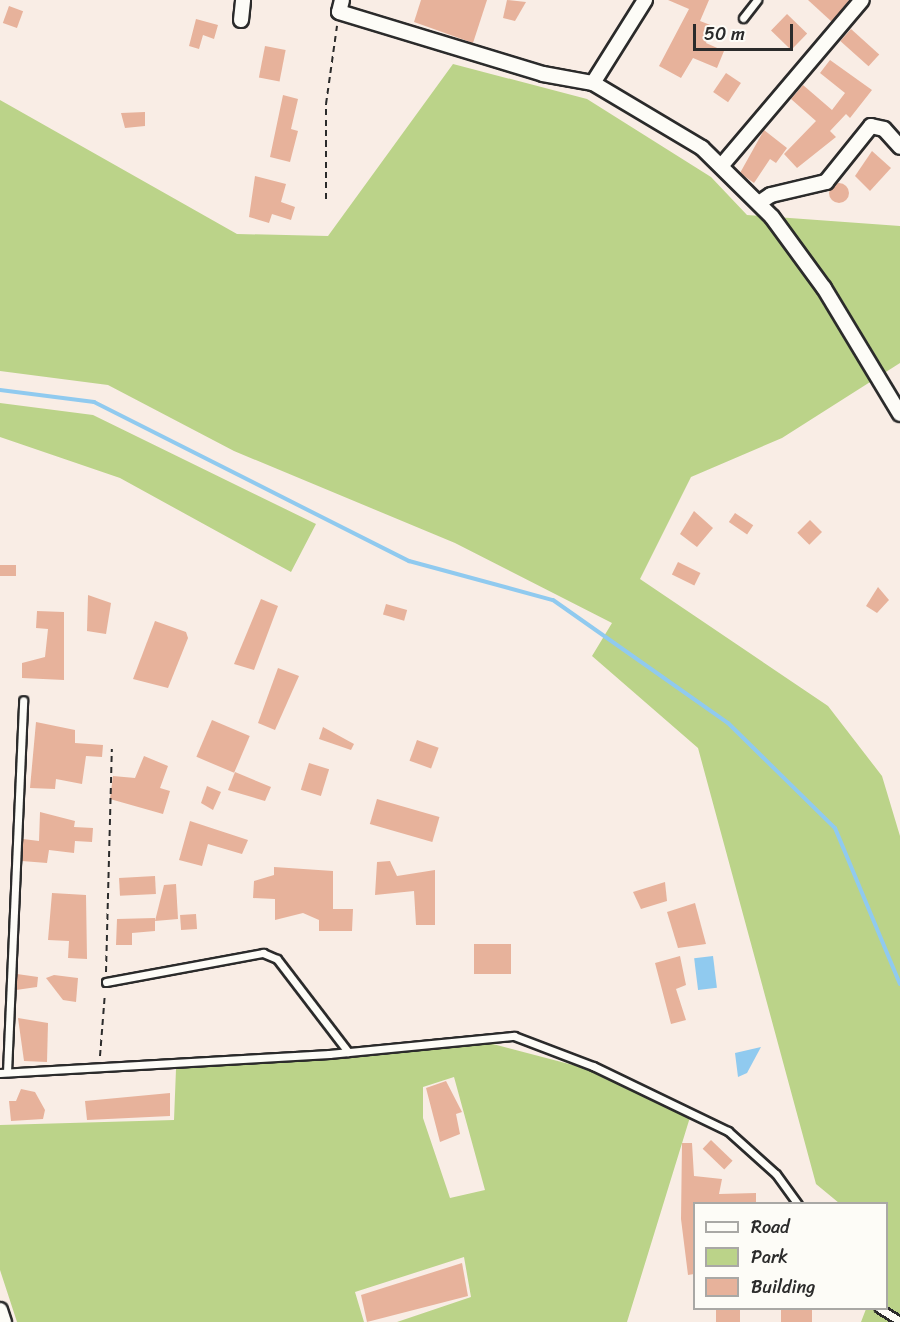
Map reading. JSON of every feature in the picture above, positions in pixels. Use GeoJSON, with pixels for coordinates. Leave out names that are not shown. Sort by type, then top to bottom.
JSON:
{"type":"FeatureCollection","features":[{"type":"Feature","properties":{"kind":"street"},"geometry":{"type":"LineString","coordinates":[[241,20],[243,0]]}},
{"type":"Feature","properties":{"kind":"street"},"geometry":{"type":"LineString","coordinates":[[593,82],[645,0]]}},
{"type":"Feature","properties":{"kind":"street"},"geometry":{"type":"LineString","coordinates":[[722,165],[862,0]]}},
{"type":"Feature","properties":{"kind":"street"},"geometry":{"type":"LineString","coordinates":[[340,6],[543,74],[593,82],[670,126],[722,165],[759,203],[824,288],[900,414]]}},
{"type":"Feature","properties":{"kind":"street"},"geometry":{"type":"LineString","coordinates":[[759,203],[771,195],[826,182],[871,126],[884,129],[900,147]]}},
{"type":"Feature","properties":{"kind":"street"},"geometry":{"type":"LineString","coordinates":[[0,1310],[4,1322]]}},
{"type":"Feature","properties":{"kind":"lane"},"geometry":{"type":"LineString","coordinates":[[743,18],[757,0]]}},
{"type":"Feature","properties":{"kind":"lane"},"geometry":{"type":"LineString","coordinates":[[23,700],[3,1073],[348,1052],[489,1035],[541,1045],[728,1131],[768,1166],[797,1202]]}},
{"type":"Feature","properties":{"kind":"lane"},"geometry":{"type":"LineString","coordinates":[[106,982],[263,953],[277,959],[348,1052]]}},
{"type":"Feature","properties":{"kind":"lane"},"geometry":{"type":"LineString","coordinates":[[882,1310],[900,1321]]}},
{"type":"Feature","properties":{"kind":"path"},"geometry":{"type":"LineString","coordinates":[[326,199],[326,104],[340,6]]}},
{"type":"Feature","properties":{"kind":"path"},"geometry":{"type":"LineString","coordinates":[[99,1068],[106,982],[112,749]]}},
{"type":"Feature","properties":{"kind":"green space"},"geometry":{"type":"Polygon","coordinates":[[[453,64],[587,99],[711,177],[747,215],[900,226],[900,363],[782,438],[691,477],[640,579],[828,706],[882,776],[900,836],[900,1322],[861,1322],[866,1310],[888,1310],[888,1202],[838,1202],[816,1184],[698,748],[592,656],[612,623],[455,543],[234,451],[108,385],[0,371],[0,100],[237,234],[328,236],[453,64]]]}},
{"type":"Feature","properties":{"kind":"green space"},"geometry":{"type":"Polygon","coordinates":[[[0,403],[93,415],[316,524],[291,572],[120,478],[0,437],[0,403]]]}},
{"type":"Feature","properties":{"kind":"green space"},"geometry":{"type":"Polygon","coordinates":[[[489,1043],[592,1070],[691,1114],[627,1322],[397,1322],[471,1297],[464,1257],[355,1292],[364,1322],[17,1322],[0,1270],[0,1125],[174,1120],[176,1069],[489,1043]],[[454,1077],[423,1087],[423,1118],[450,1198],[485,1190],[454,1077]]]}},
{"type":"Feature","properties":{"kind":"water"},"geometry":{"type":"Polygon","coordinates":[[[713,956],[717,988],[698,990],[694,958],[713,956]]]}},
{"type":"Feature","properties":{"kind":"water"},"geometry":{"type":"Polygon","coordinates":[[[761,1047],[747,1073],[738,1077],[735,1053],[761,1047]]]}},
{"type":"Feature","properties":{"kind":"building"},"geometry":{"type":"Polygon","coordinates":[[[421,0],[487,0],[473,43],[414,22],[421,0]]]}},
{"type":"Feature","properties":{"kind":"building"},"geometry":{"type":"Polygon","coordinates":[[[507,0],[526,2],[515,21],[503,18],[507,0]]]}},
{"type":"Feature","properties":{"kind":"building"},"geometry":{"type":"Polygon","coordinates":[[[668,0],[709,0],[700,21],[713,26],[706,43],[724,51],[717,68],[693,58],[681,78],[659,66],[689,9],[668,0]]]}},
{"type":"Feature","properties":{"kind":"building"},"geometry":{"type":"Polygon","coordinates":[[[808,0],[849,0],[832,22],[808,0]]]}},
{"type":"Feature","properties":{"kind":"building"},"geometry":{"type":"Polygon","coordinates":[[[9,6],[23,11],[17,28],[3,23],[9,6]]]}},
{"type":"Feature","properties":{"kind":"building"},"geometry":{"type":"Polygon","coordinates":[[[787,14],[807,33],[791,50],[771,31],[787,14]]]}},
{"type":"Feature","properties":{"kind":"building"},"geometry":{"type":"Polygon","coordinates":[[[196,19],[218,25],[214,39],[203,35],[199,49],[189,46],[196,19]]]}},
{"type":"Feature","properties":{"kind":"building"},"geometry":{"type":"Polygon","coordinates":[[[851,29],[879,54],[869,66],[840,41],[851,29]]]}},
{"type":"Feature","properties":{"kind":"building"},"geometry":{"type":"Polygon","coordinates":[[[265,46],[286,50],[280,81],[259,77],[265,46]]]}},
{"type":"Feature","properties":{"kind":"building"},"geometry":{"type":"Polygon","coordinates":[[[830,60],[872,90],[850,118],[846,114],[830,131],[836,137],[797,168],[784,154],[816,121],[791,99],[803,85],[832,110],[845,93],[820,73],[830,60]]]}},
{"type":"Feature","properties":{"kind":"building"},"geometry":{"type":"Polygon","coordinates":[[[726,73],[741,83],[728,102],[713,92],[726,73]]]}},
{"type":"Feature","properties":{"kind":"building"},"geometry":{"type":"Polygon","coordinates":[[[283,95],[298,99],[291,129],[298,131],[290,162],[270,157],[283,95]]]}},
{"type":"Feature","properties":{"kind":"building"},"geometry":{"type":"Polygon","coordinates":[[[145,112],[145,126],[125,128],[121,113],[145,112]]]}},
{"type":"Feature","properties":{"kind":"building"},"geometry":{"type":"Polygon","coordinates":[[[764,130],[787,148],[776,163],[770,159],[754,183],[740,173],[764,130]]]}},
{"type":"Feature","properties":{"kind":"building"},"geometry":{"type":"Polygon","coordinates":[[[872,151],[891,168],[870,191],[855,176],[872,151]]]}},
{"type":"Feature","properties":{"kind":"building"},"geometry":{"type":"Polygon","coordinates":[[[255,176],[286,184],[281,202],[295,207],[291,220],[272,214],[269,223],[249,217],[255,176]]]}},
{"type":"Feature","properties":{"kind":"building"},"geometry":{"type":"Polygon","coordinates":[[[835,183],[843,183],[849,189],[849,197],[843,203],[835,203],[829,197],[829,189],[835,183]]]}},
{"type":"Feature","properties":{"kind":"building"},"geometry":{"type":"Polygon","coordinates":[[[694,511],[713,528],[697,547],[680,534],[694,511]]]}},
{"type":"Feature","properties":{"kind":"building"},"geometry":{"type":"Polygon","coordinates":[[[735,513],[753,525],[747,534],[729,522],[735,513]]]}},
{"type":"Feature","properties":{"kind":"building"},"geometry":{"type":"Polygon","coordinates":[[[810,520],[822,532],[809,545],[797,533],[810,520]]]}},
{"type":"Feature","properties":{"kind":"building"},"geometry":{"type":"Polygon","coordinates":[[[678,562],[700,573],[694,586],[672,575],[678,562]]]}},
{"type":"Feature","properties":{"kind":"building"},"geometry":{"type":"Polygon","coordinates":[[[0,565],[16,565],[16,576],[0,576],[0,565]]]}},
{"type":"Feature","properties":{"kind":"building"},"geometry":{"type":"Polygon","coordinates":[[[878,587],[889,600],[877,613],[866,606],[878,587]]]}},
{"type":"Feature","properties":{"kind":"building"},"geometry":{"type":"Polygon","coordinates":[[[88,595],[111,603],[106,634],[87,631],[88,595]]]}},
{"type":"Feature","properties":{"kind":"building"},"geometry":{"type":"Polygon","coordinates":[[[261,599],[278,606],[254,670],[234,664],[261,599]]]}},
{"type":"Feature","properties":{"kind":"building"},"geometry":{"type":"Polygon","coordinates":[[[386,604],[407,610],[404,621],[383,615],[386,604]]]}},
{"type":"Feature","properties":{"kind":"building"},"geometry":{"type":"Polygon","coordinates":[[[37,611],[64,612],[64,680],[22,678],[22,663],[45,657],[48,629],[36,628],[37,611]]]}},
{"type":"Feature","properties":{"kind":"building"},"geometry":{"type":"Polygon","coordinates":[[[155,621],[186,632],[188,638],[168,688],[133,679],[155,621]]]}},
{"type":"Feature","properties":{"kind":"building"},"geometry":{"type":"Polygon","coordinates":[[[278,668],[299,676],[275,730],[258,723],[278,668]]]}},
{"type":"Feature","properties":{"kind":"building"},"geometry":{"type":"Polygon","coordinates":[[[212,720],[250,736],[234,773],[196,757],[212,720]]]}},
{"type":"Feature","properties":{"kind":"building"},"geometry":{"type":"Polygon","coordinates":[[[36,722],[75,730],[75,743],[103,745],[102,757],[86,756],[82,784],[56,779],[55,789],[30,788],[36,722]]]}},
{"type":"Feature","properties":{"kind":"building"},"geometry":{"type":"Polygon","coordinates":[[[323,727],[354,744],[351,750],[319,739],[323,727]]]}},
{"type":"Feature","properties":{"kind":"building"},"geometry":{"type":"Polygon","coordinates":[[[417,740],[439,748],[431,769],[409,761],[417,740]]]}},
{"type":"Feature","properties":{"kind":"building"},"geometry":{"type":"Polygon","coordinates":[[[144,756],[168,766],[160,788],[170,791],[163,814],[110,799],[113,776],[135,778],[144,756]]]}},
{"type":"Feature","properties":{"kind":"building"},"geometry":{"type":"Polygon","coordinates":[[[309,763],[329,769],[321,796],[301,790],[309,763]]]}},
{"type":"Feature","properties":{"kind":"building"},"geometry":{"type":"Polygon","coordinates":[[[235,772],[271,787],[265,801],[228,790],[235,772]]]}},
{"type":"Feature","properties":{"kind":"building"},"geometry":{"type":"Polygon","coordinates":[[[207,786],[221,792],[213,810],[201,803],[207,786]]]}},
{"type":"Feature","properties":{"kind":"building"},"geometry":{"type":"Polygon","coordinates":[[[377,799],[439,817],[432,842],[370,824],[377,799]]]}},
{"type":"Feature","properties":{"kind":"building"},"geometry":{"type":"Polygon","coordinates":[[[40,812],[75,821],[74,827],[93,828],[92,842],[75,841],[74,853],[49,850],[47,863],[22,861],[23,839],[39,841],[40,812]]]}},
{"type":"Feature","properties":{"kind":"building"},"geometry":{"type":"Polygon","coordinates":[[[190,821],[248,840],[242,854],[208,844],[202,866],[179,860],[190,821]]]}},
{"type":"Feature","properties":{"kind":"building"},"geometry":{"type":"Polygon","coordinates":[[[390,861],[397,876],[435,870],[435,925],[416,925],[414,891],[375,895],[377,862],[390,861]]]}},
{"type":"Feature","properties":{"kind":"building"},"geometry":{"type":"Polygon","coordinates":[[[274,867],[333,871],[333,909],[353,909],[352,931],[319,931],[319,920],[303,913],[275,920],[275,899],[253,898],[254,881],[274,875],[274,867]]]}},
{"type":"Feature","properties":{"kind":"building"},"geometry":{"type":"Polygon","coordinates":[[[155,876],[156,894],[120,896],[119,878],[155,876]]]}},
{"type":"Feature","properties":{"kind":"building"},"geometry":{"type":"Polygon","coordinates":[[[665,882],[667,901],[641,909],[633,892],[665,882]]]}},
{"type":"Feature","properties":{"kind":"building"},"geometry":{"type":"Polygon","coordinates":[[[176,884],[178,919],[155,921],[164,885],[176,884]]]}},
{"type":"Feature","properties":{"kind":"building"},"geometry":{"type":"Polygon","coordinates":[[[52,893],[86,895],[87,959],[68,958],[69,941],[48,940],[52,893]]]}},
{"type":"Feature","properties":{"kind":"building"},"geometry":{"type":"Polygon","coordinates":[[[695,903],[706,944],[678,948],[667,912],[695,903]]]}},
{"type":"Feature","properties":{"kind":"building"},"geometry":{"type":"Polygon","coordinates":[[[196,914],[197,929],[181,930],[180,915],[196,914]]]}},
{"type":"Feature","properties":{"kind":"building"},"geometry":{"type":"Polygon","coordinates":[[[155,918],[155,931],[132,933],[132,945],[116,945],[117,919],[155,918]]]}},
{"type":"Feature","properties":{"kind":"building"},"geometry":{"type":"Polygon","coordinates":[[[474,944],[511,944],[511,974],[474,974],[474,944]]]}},
{"type":"Feature","properties":{"kind":"building"},"geometry":{"type":"Polygon","coordinates":[[[680,956],[686,985],[676,989],[686,1020],[671,1024],[655,963],[680,956]]]}},
{"type":"Feature","properties":{"kind":"building"},"geometry":{"type":"Polygon","coordinates":[[[17,974],[38,977],[37,987],[16,990],[17,974]]]}},
{"type":"Feature","properties":{"kind":"building"},"geometry":{"type":"Polygon","coordinates":[[[54,975],[78,978],[76,1002],[63,1000],[46,978],[54,975]]]}},
{"type":"Feature","properties":{"kind":"building"},"geometry":{"type":"Polygon","coordinates":[[[18,1018],[48,1023],[47,1062],[24,1061],[18,1018]]]}},
{"type":"Feature","properties":{"kind":"building"},"geometry":{"type":"Polygon","coordinates":[[[446,1081],[462,1112],[456,1114],[460,1134],[440,1142],[426,1088],[446,1081]]]}},
{"type":"Feature","properties":{"kind":"building"},"geometry":{"type":"Polygon","coordinates":[[[21,1089],[35,1092],[45,1110],[43,1119],[11,1121],[9,1101],[16,1101],[21,1089]]]}},
{"type":"Feature","properties":{"kind":"building"},"geometry":{"type":"Polygon","coordinates":[[[170,1093],[170,1116],[87,1120],[85,1101],[170,1093]]]}},
{"type":"Feature","properties":{"kind":"building"},"geometry":{"type":"Polygon","coordinates":[[[711,1140],[733,1161],[724,1169],[703,1149],[711,1140]]]}},
{"type":"Feature","properties":{"kind":"building"},"geometry":{"type":"Polygon","coordinates":[[[682,1143],[692,1143],[694,1176],[722,1179],[719,1194],[756,1193],[756,1202],[693,1202],[693,1274],[688,1275],[681,1219],[682,1143]]]}},
{"type":"Feature","properties":{"kind":"building"},"geometry":{"type":"Polygon","coordinates":[[[462,1263],[468,1296],[367,1322],[361,1295],[462,1263]]]}},
{"type":"Feature","properties":{"kind":"building"},"geometry":{"type":"Polygon","coordinates":[[[716,1310],[740,1310],[740,1322],[716,1322],[716,1310]]]}},
{"type":"Feature","properties":{"kind":"building"},"geometry":{"type":"Polygon","coordinates":[[[781,1310],[812,1310],[812,1322],[781,1322],[781,1310]]]}},
{"type":"Feature","properties":{"kind":"waterway"},"geometry":{"type":"LineString","coordinates":[[0,390],[94,402],[409,561],[553,600],[728,723],[835,828],[900,984]]}}]}
